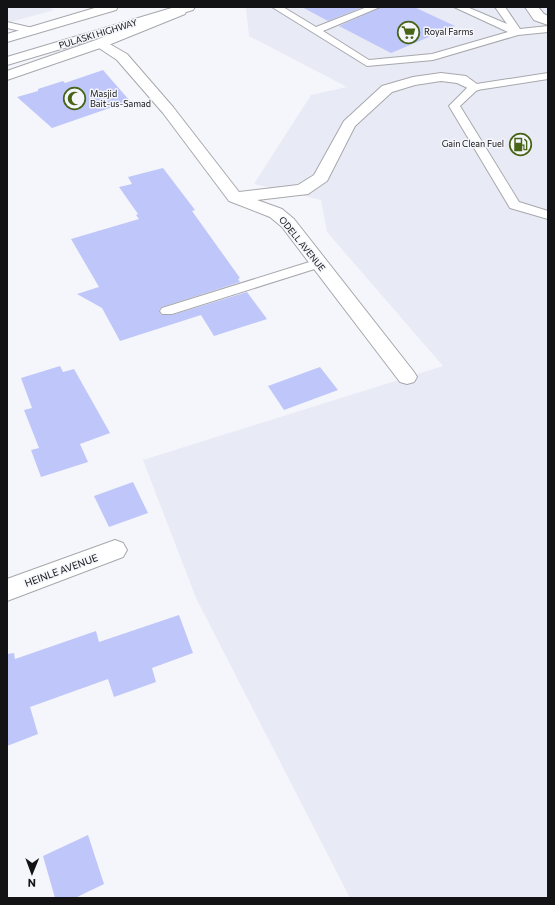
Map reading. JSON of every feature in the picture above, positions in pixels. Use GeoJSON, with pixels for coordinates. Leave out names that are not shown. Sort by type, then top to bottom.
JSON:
{"type":"FeatureCollection","features":[{"type":"Feature","properties":{"kind":"main road"},"geometry":{"type":"LineString","coordinates":[[7,38],[112,7]]}},
{"type":"Feature","properties":{"kind":"main road"},"geometry":{"type":"LineString","coordinates":[[7,76],[102,43],[187,7]]}},
{"type":"Feature","properties":{"kind":"main road","name":"PULASKI HIGHWAY"},"geometry":{"type":"LineString","coordinates":[[7,61],[187,7]]}},
{"type":"Feature","properties":{"kind":"main road"},"geometry":{"type":"LineString","coordinates":[[531,7],[539,17],[548,21]]}},
{"type":"Feature","properties":{"kind":"main road"},"geometry":{"type":"LineString","coordinates":[[102,43],[122,57],[163,104],[235,197],[302,190],[321,178],[349,124],[387,89],[413,81],[441,78],[461,79],[474,87]]}},
{"type":"Feature","properties":{"kind":"main road","name":"ODELL AVENUE"},"geometry":{"type":"LineString","coordinates":[[235,197],[276,212],[288,223],[407,378]]}},
{"type":"Feature","properties":{"kind":"main road","name":"HEINLE AVENUE"},"geometry":{"type":"LineString","coordinates":[[7,590],[115,550]]}},
{"type":"Feature","properties":{"kind":"lane"},"geometry":{"type":"LineString","coordinates":[[280,9],[293,7]]}},
{"type":"Feature","properties":{"kind":"lane"},"geometry":{"type":"LineString","coordinates":[[315,31],[376,7]]}},
{"type":"Feature","properties":{"kind":"lane"},"geometry":{"type":"LineString","coordinates":[[459,7],[517,32]]}},
{"type":"Feature","properties":{"kind":"lane"},"geometry":{"type":"LineString","coordinates":[[500,7],[517,32]]}},
{"type":"Feature","properties":{"kind":"lane"},"geometry":{"type":"LineString","coordinates":[[280,9],[367,63],[433,57],[517,32],[548,29]]}},
{"type":"Feature","properties":{"kind":"lane"},"geometry":{"type":"LineString","coordinates":[[7,25],[34,30]]}},
{"type":"Feature","properties":{"kind":"lane"},"geometry":{"type":"LineString","coordinates":[[548,76],[474,87],[454,106],[514,205],[548,214]]}},
{"type":"Feature","properties":{"kind":"lane"},"geometry":{"type":"LineString","coordinates":[[167,311],[319,264]]}},
{"type":"Feature","properties":{"kind":"shaded area"},"geometry":{"type":"Polygon","coordinates":[[[7,7],[49,7],[54,10],[7,23],[7,7]]]}},
{"type":"Feature","properties":{"kind":"shaded area"},"geometry":{"type":"Polygon","coordinates":[[[548,7],[548,898],[350,898],[196,598],[143,460],[443,366],[327,232],[321,200],[254,184],[311,95],[347,87],[249,36],[246,8],[548,7]]]}},
{"type":"Feature","properties":{"kind":"building"},"geometry":{"type":"Polygon","coordinates":[[[302,7],[363,7],[328,21],[302,7]]]}},
{"type":"Feature","properties":{"kind":"building"},"geometry":{"type":"Polygon","coordinates":[[[381,7],[414,7],[455,26],[391,53],[339,26],[381,7]]]}},
{"type":"Feature","properties":{"kind":"building","name":"Masjid Bait-us-Samad"},"geometry":{"type":"Polygon","coordinates":[[[103,70],[130,101],[52,128],[17,97],[38,91],[38,89],[63,81],[65,83],[103,70]]]}},
{"type":"Feature","properties":{"kind":"building"},"geometry":{"type":"Polygon","coordinates":[[[163,168],[195,210],[192,211],[240,278],[238,279],[240,282],[162,307],[159,310],[161,315],[172,315],[247,292],[267,319],[214,336],[201,315],[120,341],[102,308],[77,294],[99,287],[71,239],[139,219],[136,215],[138,214],[119,187],[132,184],[128,177],[163,168]]]}},
{"type":"Feature","properties":{"kind":"building"},"geometry":{"type":"Polygon","coordinates":[[[60,366],[63,372],[74,369],[110,433],[80,444],[88,462],[41,477],[31,450],[39,448],[24,410],[32,408],[21,378],[60,366]]]}},
{"type":"Feature","properties":{"kind":"building"},"geometry":{"type":"Polygon","coordinates":[[[320,367],[338,390],[284,410],[268,386],[320,367]]]}},
{"type":"Feature","properties":{"kind":"building"},"geometry":{"type":"Polygon","coordinates":[[[133,482],[148,513],[109,527],[94,496],[133,482]]]}},
{"type":"Feature","properties":{"kind":"building"},"geometry":{"type":"Polygon","coordinates":[[[179,615],[193,653],[152,668],[156,682],[114,697],[108,679],[30,707],[38,734],[7,746],[7,654],[14,653],[15,659],[96,631],[99,642],[179,615]]]}},
{"type":"Feature","properties":{"kind":"building"},"geometry":{"type":"Polygon","coordinates":[[[88,835],[104,884],[75,898],[55,898],[43,856],[88,835]]]}},
{"type":"Feature","properties":{"kind":"place","name":"Royal Farms"},"geometry":{"type":"Point","coordinates":[409,32]}},
{"type":"Feature","properties":{"kind":"place","name":"Masjid Bait-us-Samad"},"geometry":{"type":"Point","coordinates":[74,99]}},
{"type":"Feature","properties":{"kind":"place","name":"Gain Clean Fuel"},"geometry":{"type":"Point","coordinates":[520,144]}}]}
